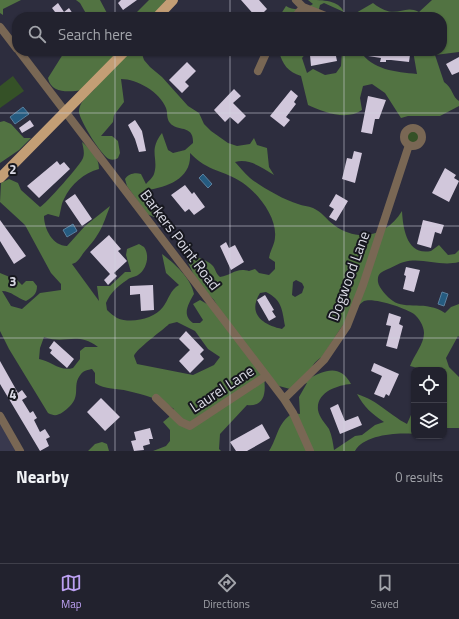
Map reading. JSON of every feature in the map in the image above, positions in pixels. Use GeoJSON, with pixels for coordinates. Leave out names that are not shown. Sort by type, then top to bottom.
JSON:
{"type":"FeatureCollection","features":[{"type":"Feature","properties":{"kind":"main road"},"geometry":{"type":"LineString","coordinates":[[162,12],[173,0]]}},
{"type":"Feature","properties":{"kind":"main road"},"geometry":{"type":"LineString","coordinates":[[0,178],[120,56]]}},
{"type":"Feature","properties":{"kind":"street"},"geometry":{"type":"LineString","coordinates":[[296,0],[303,7],[316,12]]}},
{"type":"Feature","properties":{"kind":"street"},"geometry":{"type":"LineString","coordinates":[[299,12],[303,7]]}},
{"type":"Feature","properties":{"kind":"street","name":"Barkers Point Road"},"geometry":{"type":"LineString","coordinates":[[0,26],[12,42]]}},
{"type":"Feature","properties":{"kind":"street","name":"Barkers Point Road"},"geometry":{"type":"LineString","coordinates":[[23,56],[284,399],[310,451]]}},
{"type":"Feature","properties":{"kind":"street"},"geometry":{"type":"LineString","coordinates":[[258,71],[265,56]]}},
{"type":"Feature","properties":{"kind":"street","name":"Dogwood Lane"},"geometry":{"type":"LineString","coordinates":[[284,399],[324,360],[347,326],[363,285],[409,145]]}},
{"type":"Feature","properties":{"kind":"street","name":"Laurel Lane"},"geometry":{"type":"LineString","coordinates":[[156,398],[177,419],[186,426],[190,426],[266,376]]}},
{"type":"Feature","properties":{"kind":"street"},"geometry":{"type":"LineString","coordinates":[[0,416],[20,451]]}},
{"type":"Feature","properties":{"kind":"shaded area"},"geometry":{"type":"Polygon","coordinates":[[[0,416],[20,451],[0,451],[0,416]]]}},
{"type":"Feature","properties":{"kind":"green space"},"geometry":{"type":"Polygon","coordinates":[[[0,0],[21,0],[3,9],[3,15],[0,13],[0,0]]]}},
{"type":"Feature","properties":{"kind":"green space"},"geometry":{"type":"Polygon","coordinates":[[[76,0],[100,0],[106,12],[85,12],[80,3],[76,0]]]}},
{"type":"Feature","properties":{"kind":"green space"},"geometry":{"type":"Polygon","coordinates":[[[149,0],[166,0],[156,12],[137,12],[149,0]]]}},
{"type":"Feature","properties":{"kind":"green space"},"geometry":{"type":"Polygon","coordinates":[[[308,0],[334,3],[344,12],[324,3],[320,5],[319,9],[320,12],[282,12],[286,6],[292,9],[300,9],[307,8],[313,4],[308,0]]]}},
{"type":"Feature","properties":{"kind":"green space"},"geometry":{"type":"Polygon","coordinates":[[[432,0],[459,0],[459,52],[447,54],[447,12],[419,12],[432,0]]]}},
{"type":"Feature","properties":{"kind":"green space"},"geometry":{"type":"Polygon","coordinates":[[[373,3],[388,11],[394,12],[358,12],[373,3]]]}},
{"type":"Feature","properties":{"kind":"green space"},"geometry":{"type":"Polygon","coordinates":[[[408,9],[419,12],[394,12],[408,9]]]}},
{"type":"Feature","properties":{"kind":"green space"},"geometry":{"type":"Polygon","coordinates":[[[62,56],[115,56],[82,90],[62,91],[53,87],[48,78],[62,56]]]}},
{"type":"Feature","properties":{"kind":"green space"},"geometry":{"type":"Polygon","coordinates":[[[124,56],[143,56],[150,67],[162,77],[188,106],[199,113],[204,124],[211,131],[228,143],[237,146],[250,144],[254,138],[257,145],[267,148],[269,167],[274,175],[246,161],[235,162],[248,176],[273,193],[286,200],[311,207],[343,231],[353,234],[371,234],[380,231],[396,220],[402,211],[405,233],[408,240],[416,249],[431,251],[439,245],[448,255],[455,254],[459,250],[459,262],[404,262],[381,272],[378,279],[380,287],[384,292],[398,304],[431,307],[445,313],[451,307],[459,304],[459,337],[458,336],[446,358],[449,367],[459,377],[459,428],[447,428],[447,367],[410,366],[424,337],[423,328],[419,320],[414,314],[404,309],[374,300],[364,301],[359,305],[322,357],[316,361],[311,369],[308,379],[326,371],[337,371],[347,378],[351,384],[334,388],[324,394],[320,398],[318,404],[318,410],[321,418],[329,429],[332,437],[334,450],[355,436],[362,435],[375,425],[384,422],[362,403],[357,394],[371,400],[407,424],[411,415],[411,434],[390,434],[373,438],[365,441],[355,451],[269,451],[278,430],[284,421],[293,413],[300,414],[299,397],[307,383],[290,389],[279,386],[268,374],[264,378],[265,388],[261,401],[258,404],[247,405],[220,434],[219,449],[221,451],[153,451],[166,446],[170,441],[170,430],[163,422],[169,417],[174,409],[158,400],[146,396],[99,385],[95,383],[95,373],[92,369],[83,372],[78,379],[74,402],[70,407],[57,415],[48,413],[9,349],[0,331],[0,273],[17,280],[22,285],[26,281],[33,281],[37,286],[34,295],[26,301],[8,292],[2,291],[11,306],[22,309],[40,293],[61,290],[61,284],[51,273],[25,225],[0,202],[1,183],[9,179],[18,183],[21,190],[40,207],[56,192],[83,158],[84,150],[82,142],[91,151],[98,161],[99,169],[83,176],[74,184],[63,201],[59,217],[48,214],[44,216],[44,221],[50,236],[58,243],[67,246],[85,226],[110,206],[103,225],[94,240],[78,261],[72,264],[99,301],[97,286],[110,286],[125,272],[131,272],[126,255],[127,249],[139,244],[144,247],[147,254],[147,262],[144,269],[138,275],[128,279],[117,287],[106,303],[107,310],[117,318],[123,320],[142,319],[154,315],[163,307],[172,292],[179,285],[166,273],[162,254],[181,271],[192,288],[194,294],[188,305],[187,316],[193,323],[200,323],[203,320],[193,304],[200,300],[221,312],[214,300],[197,282],[186,258],[186,253],[204,260],[213,266],[220,277],[241,270],[249,271],[255,269],[259,273],[269,275],[275,269],[275,262],[269,258],[275,240],[275,230],[270,214],[261,200],[243,183],[203,164],[190,153],[190,162],[183,175],[170,184],[147,190],[159,219],[147,214],[127,186],[125,179],[126,177],[134,173],[141,174],[146,184],[154,174],[155,150],[158,139],[162,133],[168,150],[173,153],[185,150],[193,143],[191,133],[173,126],[170,123],[166,108],[159,97],[141,84],[134,81],[121,79],[124,102],[114,115],[113,122],[101,136],[112,136],[118,141],[120,153],[118,158],[114,160],[105,156],[83,123],[79,112],[81,104],[124,56]],[[296,280],[293,282],[292,295],[295,297],[302,293],[304,287],[302,283],[296,280]],[[266,292],[260,293],[256,300],[256,313],[269,325],[282,329],[285,326],[282,310],[278,302],[266,292]],[[177,322],[169,324],[136,353],[134,356],[137,364],[193,375],[214,365],[220,357],[208,349],[195,331],[177,322]],[[44,337],[40,348],[39,359],[64,369],[73,368],[80,359],[80,351],[85,347],[98,347],[83,340],[52,339],[44,337]]]}},
{"type":"Feature","properties":{"kind":"green space"},"geometry":{"type":"Polygon","coordinates":[[[281,56],[304,56],[302,58],[307,73],[313,69],[325,75],[336,73],[341,66],[342,56],[364,56],[371,62],[385,69],[417,74],[414,56],[435,56],[444,82],[459,101],[459,106],[440,116],[408,116],[401,118],[385,93],[372,84],[363,86],[360,98],[362,110],[349,115],[328,113],[308,105],[301,76],[289,70],[281,56]]]}},
{"type":"Feature","properties":{"kind":"green space"},"geometry":{"type":"Polygon","coordinates":[[[13,76],[24,91],[0,108],[0,86],[13,76]]]}},
{"type":"Feature","properties":{"kind":"green space"},"geometry":{"type":"Polygon","coordinates":[[[4,121],[11,124],[24,138],[31,138],[19,150],[0,163],[0,122],[4,121]]]}},
{"type":"Feature","properties":{"kind":"green space"},"geometry":{"type":"Polygon","coordinates":[[[415,131],[418,132],[418,142],[411,143],[408,142],[407,135],[408,132],[415,131]]]}},
{"type":"Feature","properties":{"kind":"green space"},"geometry":{"type":"Polygon","coordinates":[[[102,442],[107,444],[109,451],[88,451],[95,444],[102,442]]]}},
{"type":"Feature","properties":{"kind":"water"},"geometry":{"type":"Polygon","coordinates":[[[23,107],[29,114],[15,124],[10,117],[23,107]]]}},
{"type":"Feature","properties":{"kind":"water"},"geometry":{"type":"Polygon","coordinates":[[[203,174],[212,184],[208,188],[199,178],[203,174]]]}},
{"type":"Feature","properties":{"kind":"water"},"geometry":{"type":"Polygon","coordinates":[[[73,224],[77,231],[67,237],[63,230],[73,224]]]}},
{"type":"Feature","properties":{"kind":"water"},"geometry":{"type":"Polygon","coordinates":[[[442,292],[448,294],[444,306],[438,304],[442,292]]]}},
{"type":"Feature","properties":{"kind":"building"},"geometry":{"type":"Polygon","coordinates":[[[121,0],[137,0],[123,10],[118,3],[121,0]]]}},
{"type":"Feature","properties":{"kind":"building"},"geometry":{"type":"Polygon","coordinates":[[[241,0],[259,0],[267,9],[264,12],[252,12],[241,0]]]}},
{"type":"Feature","properties":{"kind":"building"},"geometry":{"type":"Polygon","coordinates":[[[58,3],[64,12],[55,12],[52,8],[58,3]]]}},
{"type":"Feature","properties":{"kind":"building"},"geometry":{"type":"Polygon","coordinates":[[[69,8],[72,12],[64,12],[69,8]]]}},
{"type":"Feature","properties":{"kind":"building"},"geometry":{"type":"Polygon","coordinates":[[[310,56],[336,56],[337,61],[311,66],[310,56]]]}},
{"type":"Feature","properties":{"kind":"building"},"geometry":{"type":"Polygon","coordinates":[[[368,56],[410,56],[409,62],[386,60],[386,62],[380,62],[381,58],[368,56]]]}},
{"type":"Feature","properties":{"kind":"building"},"geometry":{"type":"Polygon","coordinates":[[[459,57],[459,72],[452,75],[446,64],[459,57]]]}},
{"type":"Feature","properties":{"kind":"building"},"geometry":{"type":"Polygon","coordinates":[[[187,62],[196,71],[185,82],[189,86],[182,93],[169,80],[187,62]]]}},
{"type":"Feature","properties":{"kind":"building"},"geometry":{"type":"Polygon","coordinates":[[[234,89],[241,96],[233,103],[246,116],[238,124],[230,117],[225,122],[214,110],[234,89]]]}},
{"type":"Feature","properties":{"kind":"building"},"geometry":{"type":"Polygon","coordinates":[[[291,90],[298,96],[294,102],[296,104],[286,117],[290,120],[284,127],[270,116],[291,90]]]}},
{"type":"Feature","properties":{"kind":"building"},"geometry":{"type":"Polygon","coordinates":[[[368,96],[386,100],[379,119],[375,119],[372,134],[361,132],[368,96]]]}},
{"type":"Feature","properties":{"kind":"building"},"geometry":{"type":"Polygon","coordinates":[[[30,120],[34,126],[22,133],[19,128],[30,120]]]}},
{"type":"Feature","properties":{"kind":"building"},"geometry":{"type":"Polygon","coordinates":[[[135,120],[142,131],[146,151],[139,152],[135,139],[128,125],[135,120]]]}},
{"type":"Feature","properties":{"kind":"building"},"geometry":{"type":"Polygon","coordinates":[[[354,151],[362,153],[355,183],[342,179],[347,158],[352,159],[354,151]]]}},
{"type":"Feature","properties":{"kind":"building"},"geometry":{"type":"Polygon","coordinates":[[[57,161],[60,165],[64,162],[70,169],[39,198],[27,186],[57,161]]]}},
{"type":"Feature","properties":{"kind":"building"},"geometry":{"type":"Polygon","coordinates":[[[445,168],[456,175],[454,178],[459,181],[449,202],[432,193],[445,168]]]}},
{"type":"Feature","properties":{"kind":"building"},"geometry":{"type":"Polygon","coordinates":[[[185,185],[192,194],[194,192],[205,207],[194,215],[189,209],[185,212],[171,195],[185,185]]]}},
{"type":"Feature","properties":{"kind":"building"},"geometry":{"type":"Polygon","coordinates":[[[75,194],[92,219],[82,226],[65,201],[75,194]]]}},
{"type":"Feature","properties":{"kind":"building"},"geometry":{"type":"Polygon","coordinates":[[[336,194],[348,201],[336,221],[329,217],[334,209],[329,206],[336,194]]]}},
{"type":"Feature","properties":{"kind":"building"},"geometry":{"type":"Polygon","coordinates":[[[0,220],[26,256],[14,264],[0,241],[0,220]]]}},
{"type":"Feature","properties":{"kind":"building"},"geometry":{"type":"Polygon","coordinates":[[[423,220],[444,225],[441,234],[435,232],[431,248],[417,244],[423,220]]]}},
{"type":"Feature","properties":{"kind":"building"},"geometry":{"type":"Polygon","coordinates":[[[109,235],[121,249],[118,251],[127,261],[114,273],[117,276],[108,285],[104,280],[110,274],[90,252],[109,235]]]}},
{"type":"Feature","properties":{"kind":"building"},"geometry":{"type":"Polygon","coordinates":[[[226,242],[229,248],[235,245],[244,262],[231,270],[220,246],[226,242]]]}},
{"type":"Feature","properties":{"kind":"building"},"geometry":{"type":"Polygon","coordinates":[[[406,267],[420,270],[414,292],[403,289],[406,276],[404,275],[406,267]]]}},
{"type":"Feature","properties":{"kind":"building"},"geometry":{"type":"Polygon","coordinates":[[[153,285],[154,310],[141,311],[140,294],[130,295],[130,286],[153,285]]]}},
{"type":"Feature","properties":{"kind":"building"},"geometry":{"type":"Polygon","coordinates":[[[265,295],[274,310],[272,311],[276,317],[269,321],[257,300],[265,295]]]}},
{"type":"Feature","properties":{"kind":"building"},"geometry":{"type":"Polygon","coordinates":[[[389,313],[401,317],[399,324],[403,326],[397,349],[386,346],[391,326],[386,325],[389,313]]]}},
{"type":"Feature","properties":{"kind":"building"},"geometry":{"type":"Polygon","coordinates":[[[186,331],[204,350],[200,354],[204,359],[190,373],[179,361],[190,350],[179,339],[186,331]]]}},
{"type":"Feature","properties":{"kind":"building"},"geometry":{"type":"Polygon","coordinates":[[[54,341],[74,359],[67,368],[50,353],[52,350],[49,348],[54,341]]]}},
{"type":"Feature","properties":{"kind":"building"},"geometry":{"type":"Polygon","coordinates":[[[0,361],[18,393],[22,390],[27,397],[22,400],[30,413],[33,411],[37,418],[34,420],[40,432],[45,429],[50,437],[46,439],[49,446],[40,451],[0,384],[0,361]]]}},
{"type":"Feature","properties":{"kind":"building"},"geometry":{"type":"Polygon","coordinates":[[[374,363],[399,374],[389,396],[386,394],[384,398],[374,394],[382,376],[371,371],[374,363]]]}},
{"type":"Feature","properties":{"kind":"building"},"geometry":{"type":"Polygon","coordinates":[[[101,398],[120,417],[105,431],[87,412],[101,398]]]}},
{"type":"Feature","properties":{"kind":"building"},"geometry":{"type":"Polygon","coordinates":[[[338,404],[345,421],[358,416],[362,425],[340,434],[330,408],[338,404]]]}},
{"type":"Feature","properties":{"kind":"building"},"geometry":{"type":"Polygon","coordinates":[[[262,424],[270,438],[247,451],[236,451],[230,442],[262,424]]]}},
{"type":"Feature","properties":{"kind":"building"},"geometry":{"type":"Polygon","coordinates":[[[150,428],[153,439],[149,439],[150,444],[143,446],[144,450],[134,451],[131,441],[136,440],[134,432],[150,428]]]}}]}
